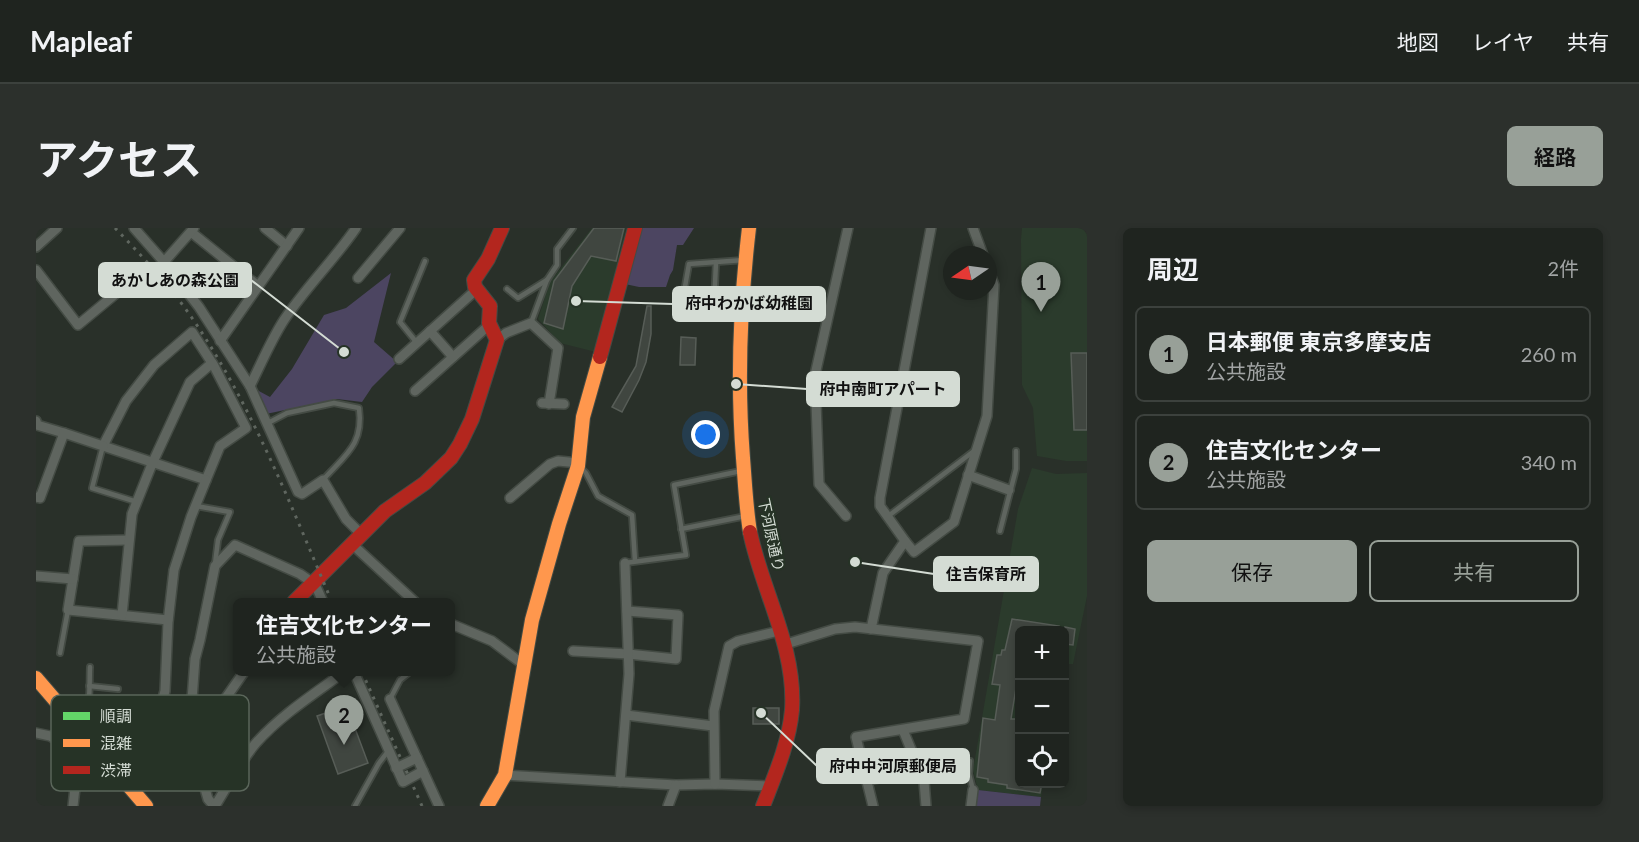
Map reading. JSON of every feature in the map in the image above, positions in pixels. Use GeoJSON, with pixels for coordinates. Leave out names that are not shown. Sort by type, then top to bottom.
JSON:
{"type":"FeatureCollection","features":[{"type":"Feature","properties":{"kind":"street"},"geometry":{"type":"LineString","coordinates":[[36,247],[57,228]]}},
{"type":"Feature","properties":{"kind":"street"},"geometry":{"type":"LineString","coordinates":[[134,228],[164,262],[198,307],[250,386],[298,492],[302,494],[323,480],[358,540],[410,598]]}},
{"type":"Feature","properties":{"kind":"street"},"geometry":{"type":"LineString","coordinates":[[265,228],[287,246]]}},
{"type":"Feature","properties":{"kind":"street"},"geometry":{"type":"LineString","coordinates":[[220,340],[299,228]]}},
{"type":"Feature","properties":{"kind":"street"},"geometry":{"type":"LineString","coordinates":[[250,386],[283,321],[356,228]]}},
{"type":"Feature","properties":{"kind":"street"},"geometry":{"type":"LineString","coordinates":[[358,278],[400,228]]}},
{"type":"Feature","properties":{"kind":"street"},"geometry":{"type":"LineString","coordinates":[[497,340],[488,326],[487,315],[490,306],[477,289],[474,280],[488,259],[502,228]]}},
{"type":"Feature","properties":{"kind":"street"},"geometry":{"type":"LineString","coordinates":[[487,806],[506,775],[532,621],[559,524],[579,465],[583,417],[635,228]]}},
{"type":"Feature","properties":{"kind":"street","name":"下河原通り"},"geometry":{"type":"LineString","coordinates":[[749,228],[741,298],[739,419],[747,516],[783,645],[792,696],[786,743],[763,806]]}},
{"type":"Feature","properties":{"kind":"street"},"geometry":{"type":"LineString","coordinates":[[846,516],[819,483],[815,375],[848,228]]}},
{"type":"Feature","properties":{"kind":"street"},"geometry":{"type":"LineString","coordinates":[[931,228],[880,498],[880,506],[914,552],[954,522],[987,416],[993,300]]}},
{"type":"Feature","properties":{"kind":"street"},"geometry":{"type":"LineString","coordinates":[[973,228],[980,246]]}},
{"type":"Feature","properties":{"kind":"street"},"geometry":{"type":"LineString","coordinates":[[164,262],[193,230],[258,286]]}},
{"type":"Feature","properties":{"kind":"street"},"geometry":{"type":"LineString","coordinates":[[36,270],[78,325],[142,272]]}},
{"type":"Feature","properties":{"kind":"street"},"geometry":{"type":"LineString","coordinates":[[399,359],[477,289]]}},
{"type":"Feature","properties":{"kind":"street"},"geometry":{"type":"LineString","coordinates":[[299,598],[387,510],[414,491],[459,447],[472,422],[497,340],[506,333],[531,323],[558,348],[546,403],[564,404]]}},
{"type":"Feature","properties":{"kind":"street"},"geometry":{"type":"LineString","coordinates":[[415,391],[488,326]]}},
{"type":"Feature","properties":{"kind":"street"},"geometry":{"type":"LineString","coordinates":[[430,331],[453,357]]}},
{"type":"Feature","properties":{"kind":"street"},"geometry":{"type":"LineString","coordinates":[[103,446],[126,402],[154,365],[192,332],[212,363],[246,428],[220,446],[174,570],[168,620],[164,695]]}},
{"type":"Feature","properties":{"kind":"street"},"geometry":{"type":"LineString","coordinates":[[122,615],[132,514],[152,464],[190,382],[212,363]]}},
{"type":"Feature","properties":{"kind":"street"},"geometry":{"type":"LineString","coordinates":[[36,421],[38,425],[206,480]]}},
{"type":"Feature","properties":{"kind":"street"},"geometry":{"type":"LineString","coordinates":[[36,497],[40,498],[64,433]]}},
{"type":"Feature","properties":{"kind":"street"},"geometry":{"type":"LineString","coordinates":[[524,500],[514,495],[550,464],[558,461],[579,465]]}},
{"type":"Feature","properties":{"kind":"street"},"geometry":{"type":"LineString","coordinates":[[968,475],[1009,490]]}},
{"type":"Feature","properties":{"kind":"street"},"geometry":{"type":"LineString","coordinates":[[129,540],[80,541],[68,610],[168,620]]}},
{"type":"Feature","properties":{"kind":"street"},"geometry":{"type":"LineString","coordinates":[[871,629],[884,573],[905,541]]}},
{"type":"Feature","properties":{"kind":"street"},"geometry":{"type":"LineString","coordinates":[[192,695],[195,659],[215,566],[235,545],[314,582],[321,598]]}},
{"type":"Feature","properties":{"kind":"street"},"geometry":{"type":"LineString","coordinates":[[620,782],[629,674],[625,563]]}},
{"type":"Feature","properties":{"kind":"street"},"geometry":{"type":"LineString","coordinates":[[36,576],[73,579]]}},
{"type":"Feature","properties":{"kind":"street"},"geometry":{"type":"LineString","coordinates":[[573,651],[676,659],[678,615],[627,611]]}},
{"type":"Feature","properties":{"kind":"street"},"geometry":{"type":"LineString","coordinates":[[455,626],[492,641],[524,665]]}},
{"type":"Feature","properties":{"kind":"street"},"geometry":{"type":"LineString","coordinates":[[783,645],[835,629],[855,627],[978,641],[964,719],[856,737],[873,806]]}},
{"type":"Feature","properties":{"kind":"street"},"geometry":{"type":"LineString","coordinates":[[715,784],[713,726],[716,700],[729,646],[738,641],[779,631]]}},
{"type":"Feature","properties":{"kind":"street"},"geometry":{"type":"LineString","coordinates":[[228,695],[241,676]]}},
{"type":"Feature","properties":{"kind":"street"},"geometry":{"type":"LineString","coordinates":[[249,752],[286,714],[338,676]]}},
{"type":"Feature","properties":{"kind":"street"},"geometry":{"type":"LineString","coordinates":[[356,676],[403,782],[423,771]]}},
{"type":"Feature","properties":{"kind":"street"},"geometry":{"type":"LineString","coordinates":[[36,678],[51,695]]}},
{"type":"Feature","properties":{"kind":"street"},"geometry":{"type":"LineString","coordinates":[[390,699],[439,806]]}},
{"type":"Feature","properties":{"kind":"street"},"geometry":{"type":"LineString","coordinates":[[626,715],[713,726]]}},
{"type":"Feature","properties":{"kind":"street"},"geometry":{"type":"LineString","coordinates":[[903,730],[924,781],[926,806]]}},
{"type":"Feature","properties":{"kind":"street"},"geometry":{"type":"LineString","coordinates":[[36,733],[51,737]]}},
{"type":"Feature","properties":{"kind":"street"},"geometry":{"type":"LineString","coordinates":[[396,768],[417,758]]}},
{"type":"Feature","properties":{"kind":"street"},"geometry":{"type":"LineString","coordinates":[[867,780],[920,771]]}},
{"type":"Feature","properties":{"kind":"street"},"geometry":{"type":"LineString","coordinates":[[506,775],[676,785],[771,786]]}},
{"type":"Feature","properties":{"kind":"street"},"geometry":{"type":"LineString","coordinates":[[668,806],[676,785]]}},
{"type":"Feature","properties":{"kind":"street"},"geometry":{"type":"LineString","coordinates":[[971,806],[973,790]]}},
{"type":"Feature","properties":{"kind":"street"},"geometry":{"type":"LineString","coordinates":[[74,806],[75,791]]}},
{"type":"Feature","properties":{"kind":"street"},"geometry":{"type":"LineString","coordinates":[[133,791],[146,806]]}},
{"type":"Feature","properties":{"kind":"street"},"geometry":{"type":"LineString","coordinates":[[206,791],[208,800],[214,806],[223,791]]}},
{"type":"Feature","properties":{"kind":"lane"},"geometry":{"type":"LineString","coordinates":[[531,323],[547,280],[557,265],[557,249],[573,228]]}},
{"type":"Feature","properties":{"kind":"lane"},"geometry":{"type":"LineString","coordinates":[[683,298],[689,264],[745,260]]}},
{"type":"Feature","properties":{"kind":"lane"},"geometry":{"type":"LineString","coordinates":[[417,343],[400,322],[425,261]]}},
{"type":"Feature","properties":{"kind":"lane"},"geometry":{"type":"LineString","coordinates":[[714,306],[716,262]]}},
{"type":"Feature","properties":{"kind":"lane"},"geometry":{"type":"LineString","coordinates":[[507,289],[518,298],[547,280]]}},
{"type":"Feature","properties":{"kind":"lane"},"geometry":{"type":"LineString","coordinates":[[268,423],[287,413],[334,403],[359,408],[361,423],[357,442],[323,480]]}},
{"type":"Feature","properties":{"kind":"lane"},"geometry":{"type":"LineString","coordinates":[[103,446],[92,488],[137,502]]}},
{"type":"Feature","properties":{"kind":"lane"},"geometry":{"type":"LineString","coordinates":[[887,517],[976,450]]}},
{"type":"Feature","properties":{"kind":"lane"},"geometry":{"type":"LineString","coordinates":[[1000,531],[1016,469],[1016,451]]}},
{"type":"Feature","properties":{"kind":"lane"},"geometry":{"type":"LineString","coordinates":[[579,465],[598,496],[632,515],[635,561]]}},
{"type":"Feature","properties":{"kind":"lane"},"geometry":{"type":"LineString","coordinates":[[625,563],[686,555],[674,485],[744,471]]}},
{"type":"Feature","properties":{"kind":"lane"},"geometry":{"type":"LineString","coordinates":[[196,506],[230,512],[218,540],[215,566]]}},
{"type":"Feature","properties":{"kind":"lane"},"geometry":{"type":"LineString","coordinates":[[681,529],[747,516]]}},
{"type":"Feature","properties":{"kind":"lane"},"geometry":{"type":"LineString","coordinates":[[60,653],[68,610]]}},
{"type":"Feature","properties":{"kind":"lane"},"geometry":{"type":"LineString","coordinates":[[88,695],[90,666]]}},
{"type":"Feature","properties":{"kind":"lane"},"geometry":{"type":"LineString","coordinates":[[390,699],[400,680],[405,676]]}},
{"type":"Feature","properties":{"kind":"lane"},"geometry":{"type":"LineString","coordinates":[[89,686],[118,689]]}},
{"type":"Feature","properties":{"kind":"lane"},"geometry":{"type":"LineString","coordinates":[[355,806],[378,763],[389,750]]}},
{"type":"Feature","properties":{"kind":"lane"},"geometry":{"type":"LineString","coordinates":[[970,761],[969,774],[973,790]]}},
{"type":"Feature","properties":{"kind":"shaded area"},"geometry":{"type":"Polygon","coordinates":[[[592,228],[626,228],[596,352],[560,343],[538,319],[550,282],[592,228]]]}},
{"type":"Feature","properties":{"kind":"shaded area"},"geometry":{"type":"Polygon","coordinates":[[[634,228],[694,228],[683,245],[677,245],[673,270],[666,287],[639,287],[625,284],[634,228]]]}},
{"type":"Feature","properties":{"kind":"shaded area"},"geometry":{"type":"Polygon","coordinates":[[[1022,228],[1087,228],[1087,461],[1066,461],[1037,456],[1033,408],[1022,385],[1022,228]]]}},
{"type":"Feature","properties":{"kind":"shaded area"},"geometry":{"type":"Polygon","coordinates":[[[391,273],[374,342],[397,362],[372,387],[362,402],[337,399],[266,414],[257,390],[270,397],[292,369],[324,315],[346,308],[391,273]]]}},
{"type":"Feature","properties":{"kind":"shaded area"},"geometry":{"type":"Polygon","coordinates":[[[1032,468],[1056,474],[1087,473],[1087,596],[1073,664],[1069,664],[1069,626],[1015,626],[1015,788],[1042,788],[1041,797],[978,790],[973,770],[1018,509],[1032,468]]]}},
{"type":"Feature","properties":{"kind":"shaded area"},"geometry":{"type":"Polygon","coordinates":[[[978,790],[1041,797],[1040,806],[976,806],[978,790]]]}},
{"type":"Feature","properties":{"kind":"building"},"geometry":{"type":"Polygon","coordinates":[[[594,228],[624,228],[616,261],[591,256],[572,286],[563,329],[544,323],[554,281],[594,228]]]}},
{"type":"Feature","properties":{"kind":"building"},"geometry":{"type":"Polygon","coordinates":[[[647,306],[651,306],[651,334],[646,362],[622,412],[612,407],[636,366],[647,306]]]}},
{"type":"Feature","properties":{"kind":"building"},"geometry":{"type":"Polygon","coordinates":[[[681,337],[696,338],[695,365],[680,365],[681,337]]]}},
{"type":"Feature","properties":{"kind":"building"},"geometry":{"type":"Polygon","coordinates":[[[1071,353],[1087,353],[1087,430],[1074,430],[1071,353]]]}},
{"type":"Feature","properties":{"kind":"building"},"geometry":{"type":"Polygon","coordinates":[[[1012,619],[1059,626],[1015,626],[1015,694],[1011,719],[1015,719],[1015,788],[1041,788],[1040,793],[1007,788],[1007,785],[988,782],[988,779],[977,777],[983,718],[995,720],[1000,685],[992,684],[997,655],[1001,655],[1002,650],[1005,650],[1012,619]]]}},
{"type":"Feature","properties":{"kind":"building"},"geometry":{"type":"Polygon","coordinates":[[[1069,628],[1075,629],[1073,645],[1069,644],[1069,628]]]}},
{"type":"Feature","properties":{"kind":"building"},"geometry":{"type":"Polygon","coordinates":[[[753,708],[779,708],[779,724],[753,724],[753,708]]]}},
{"type":"Feature","properties":{"kind":"building"},"geometry":{"type":"Polygon","coordinates":[[[337,709],[343,727],[353,723],[368,763],[338,774],[317,716],[337,709]]]}},
{"type":"Feature","properties":{"kind":"railway"},"geometry":{"type":"LineString","coordinates":[[115,228],[174,294],[214,351],[252,421],[286,493],[330,598]]}},
{"type":"Feature","properties":{"kind":"railway"},"geometry":{"type":"LineString","coordinates":[[364,676],[422,806]]}},
{"type":"Feature","properties":{"kind":"traffic: slow"},"geometry":{"type":"LineString","coordinates":[[749,228],[743,286],[740,372],[741,429],[750,532]]}},
{"type":"Feature","properties":{"kind":"traffic: slow"},"geometry":{"type":"LineString","coordinates":[[487,806],[505,775],[532,620],[578,466],[583,417],[600,357]]}},
{"type":"Feature","properties":{"kind":"traffic: slow"},"geometry":{"type":"LineString","coordinates":[[36,678],[51,695]]}},
{"type":"Feature","properties":{"kind":"traffic: slow"},"geometry":{"type":"LineString","coordinates":[[133,791],[146,806]]}},
{"type":"Feature","properties":{"kind":"traffic: jam"},"geometry":{"type":"LineString","coordinates":[[298,598],[385,511],[425,483],[451,458],[460,444],[472,419],[497,340],[489,323],[490,306],[475,287],[474,280],[488,259],[502,228]]}},
{"type":"Feature","properties":{"kind":"traffic: jam"},"geometry":{"type":"LineString","coordinates":[[600,357],[635,228]]}},
{"type":"Feature","properties":{"kind":"traffic: jam"},"geometry":{"type":"LineString","coordinates":[[750,532],[784,642],[792,687],[792,710],[788,735],[763,806]]}},
{"type":"Feature","properties":{"kind":"place","name":"府中わかば幼稚園"},"geometry":{"type":"Point","coordinates":[576,301]}},
{"type":"Feature","properties":{"kind":"place","name":"日本郵便 東京多摩支店"},"geometry":{"type":"Point","coordinates":[1041,312]}},
{"type":"Feature","properties":{"kind":"place","name":"あかしあの森公園"},"geometry":{"type":"Point","coordinates":[344,352]}},
{"type":"Feature","properties":{"kind":"place","name":"府中南町アパート"},"geometry":{"type":"Point","coordinates":[736,384]}},
{"type":"Feature","properties":{"kind":"place","name":"住吉保育所"},"geometry":{"type":"Point","coordinates":[855,562]}},
{"type":"Feature","properties":{"kind":"place","name":"府中中河原郵便局"},"geometry":{"type":"Point","coordinates":[761,713]}},
{"type":"Feature","properties":{"kind":"place","name":"住吉文化センター"},"geometry":{"type":"Point","coordinates":[344,745]}}]}
